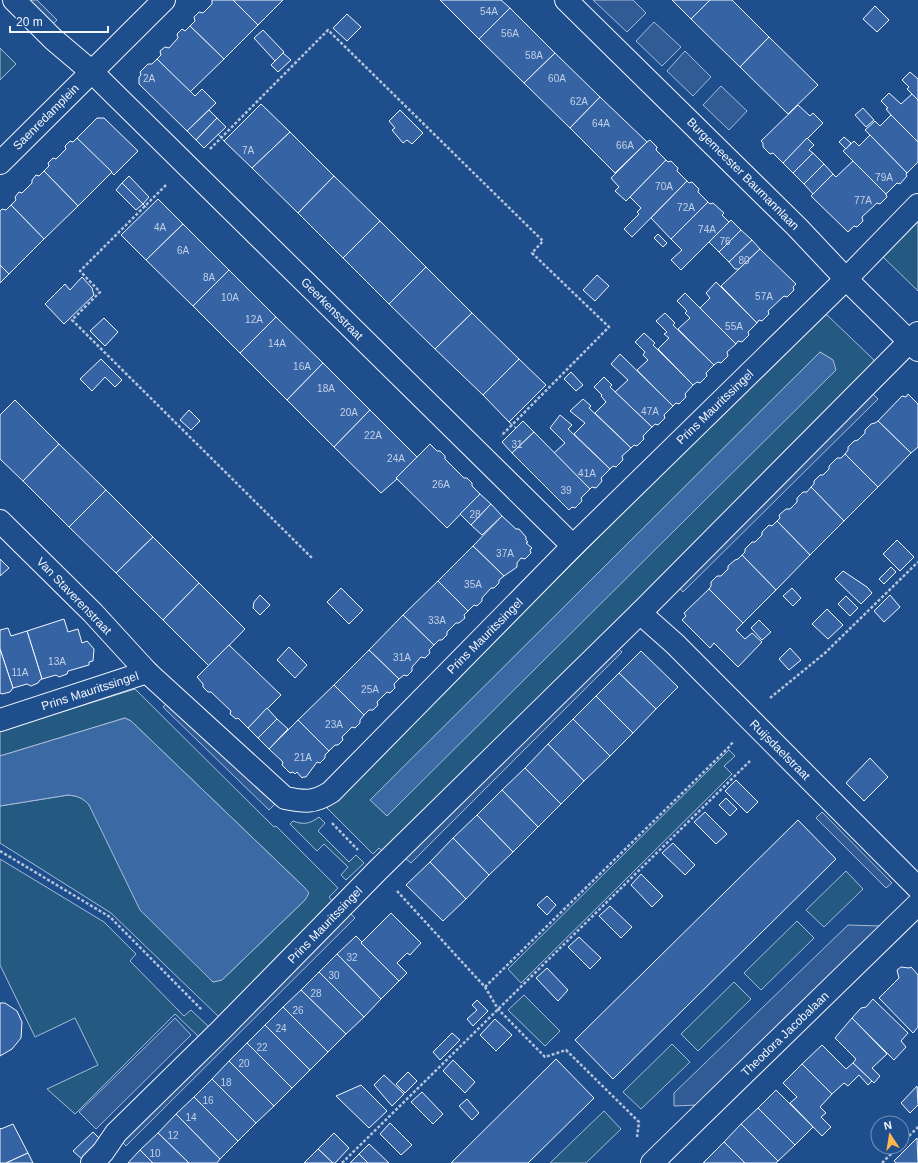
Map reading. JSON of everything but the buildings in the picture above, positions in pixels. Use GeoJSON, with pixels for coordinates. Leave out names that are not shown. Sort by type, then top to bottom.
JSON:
{"type":"FeatureCollection","features":[{"type":"Feature","properties":{"kind":"street","name":"Geerkensstraat"},"geometry":{"type":"LineString","coordinates":[[14,0],[53,38],[92,72],[573,546]]}},
{"type":"Feature","properties":{"kind":"street","name":"Saenredamplein"},"geometry":{"type":"LineString","coordinates":[[0,163],[164,0]]}},
{"type":"Feature","properties":{"kind":"street","name":"Burgemeester Baumannlaan"},"geometry":{"type":"LineString","coordinates":[[566,0],[792,222],[846,279],[915,342]]}},
{"type":"Feature","properties":{"kind":"street","name":"Prins Mauritssingel"},"geometry":{"type":"LineString","coordinates":[[0,720],[147,672],[285,798],[311,802],[322,798],[331,792],[573,546],[846,279],[918,205]]}},
{"type":"Feature","properties":{"kind":"street","name":"Prins Mauritssingel"},"geometry":{"type":"LineString","coordinates":[[92,1163],[103,1152],[116,1133],[221,1030],[378,870],[915,342]]}},
{"type":"Feature","properties":{"kind":"street","name":"Van Staverenstraat"},"geometry":{"type":"LineString","coordinates":[[0,521],[93,613],[147,672]]}},
{"type":"Feature","properties":{"kind":"street","name":"Ruijsdaelstraat"},"geometry":{"type":"LineString","coordinates":[[640,613],[675,644],[918,888]]}},
{"type":"Feature","properties":{"kind":"street","name":"Theodora Jacobalaan"},"geometry":{"type":"LineString","coordinates":[[656,1158],[918,904]]}},
{"type":"Feature","properties":{"kind":"path"},"geometry":{"type":"LineString","coordinates":[[486,987],[728,748],[749,719],[771,697],[825,653],[918,562]]}},
{"type":"Feature","properties":{"kind":"path"},"geometry":{"type":"LineString","coordinates":[[342,1163],[771,740]]}},
{"type":"Feature","properties":{"kind":"path"},"geometry":{"type":"LineString","coordinates":[[311,802],[445,941],[486,987],[498,1009],[545,1056],[566,1050],[639,1122],[637,1140],[656,1158]]}},
{"type":"Feature","properties":{"kind":"path"},"geometry":{"type":"LineString","coordinates":[[0,850],[110,917],[221,1030]]}},
{"type":"Feature","properties":{"kind":"path"},"geometry":{"type":"LineString","coordinates":[[910,1135],[918,1127]]}},
{"type":"Feature","properties":{"kind":"path"},"geometry":{"type":"LineString","coordinates":[[882,1163],[890,1155]]}},
{"type":"Feature","properties":{"kind":"shaded area"},"geometry":{"type":"Polygon","coordinates":[[[23,0],[37,0],[57,20],[51,26],[23,0]]]}},
{"type":"Feature","properties":{"kind":"shaded area"},"geometry":{"type":"Polygon","coordinates":[[[593,0],[633,0],[646,13],[627,32],[593,0]]]}},
{"type":"Feature","properties":{"kind":"shaded area"},"geometry":{"type":"Polygon","coordinates":[[[654,22],[681,47],[662,66],[636,41],[654,22]]]}},
{"type":"Feature","properties":{"kind":"shaded area"},"geometry":{"type":"Polygon","coordinates":[[[0,48],[16,64],[0,80],[0,48]]]}},
{"type":"Feature","properties":{"kind":"shaded area"},"geometry":{"type":"Polygon","coordinates":[[[685,51],[711,77],[693,96],[667,71],[685,51]]]}},
{"type":"Feature","properties":{"kind":"shaded area"},"geometry":{"type":"Polygon","coordinates":[[[721,86],[747,111],[729,130],[703,105],[721,86]]]}},
{"type":"Feature","properties":{"kind":"shaded area"},"geometry":{"type":"Polygon","coordinates":[[[918,219],[918,291],[883,257],[884,253],[918,219]]]}},
{"type":"Feature","properties":{"kind":"shaded area"},"geometry":{"type":"Polygon","coordinates":[[[823,314],[827,315],[874,360],[874,365],[384,853],[379,848],[373,854],[327,808],[823,314]],[[820,352],[371,800],[387,816],[833,360],[820,352]]]}},
{"type":"Feature","properties":{"kind":"shaded area"},"geometry":{"type":"Polygon","coordinates":[[[820,352],[833,360],[836,370],[387,816],[370,800],[820,352]]]}},
{"type":"Feature","properties":{"kind":"shaded area"},"geometry":{"type":"Polygon","coordinates":[[[871,392],[878,399],[683,592],[677,585],[871,392]]]}},
{"type":"Feature","properties":{"kind":"shaded area"},"geometry":{"type":"Polygon","coordinates":[[[616,646],[622,652],[411,863],[404,857],[616,646]]]}},
{"type":"Feature","properties":{"kind":"shaded area"},"geometry":{"type":"Polygon","coordinates":[[[135,689],[274,827],[276,826],[338,888],[329,897],[334,903],[219,1017],[111,913],[0,843],[0,806],[68,795],[82,799],[89,805],[213,982],[222,980],[305,900],[305,888],[131,721],[125,718],[0,756],[0,731],[135,689]]]}},
{"type":"Feature","properties":{"kind":"shaded area"},"geometry":{"type":"Polygon","coordinates":[[[168,702],[275,804],[269,810],[163,707],[168,702]]]}},
{"type":"Feature","properties":{"kind":"shaded area"},"geometry":{"type":"Polygon","coordinates":[[[125,718],[131,721],[309,893],[305,900],[222,980],[213,982],[140,910],[89,805],[85,801],[68,795],[0,806],[0,756],[125,718]]]}},
{"type":"Feature","properties":{"kind":"shaded area"},"geometry":{"type":"Polygon","coordinates":[[[729,750],[735,756],[724,766],[732,774],[521,983],[508,969],[729,750]]]}},
{"type":"Feature","properties":{"kind":"shaded area"},"geometry":{"type":"Polygon","coordinates":[[[822,812],[892,883],[886,888],[816,818],[822,812]]]}},
{"type":"Feature","properties":{"kind":"shaded area"},"geometry":{"type":"Polygon","coordinates":[[[319,817],[325,823],[318,831],[349,862],[356,855],[364,863],[346,880],[341,875],[348,867],[324,844],[317,851],[290,824],[293,821],[300,823],[309,822],[319,817]]]}},
{"type":"Feature","properties":{"kind":"shaded area"},"geometry":{"type":"Polygon","coordinates":[[[0,859],[104,922],[136,954],[130,961],[184,1016],[191,1010],[209,1027],[199,1037],[175,1014],[75,1114],[47,1089],[98,1065],[75,1018],[35,1037],[0,965],[0,859]]]}},
{"type":"Feature","properties":{"kind":"shaded area"},"geometry":{"type":"Polygon","coordinates":[[[846,871],[863,889],[824,927],[806,910],[846,871]]]}},
{"type":"Feature","properties":{"kind":"shaded area"},"geometry":{"type":"Polygon","coordinates":[[[349,912],[355,918],[126,1146],[120,1140],[349,912]]]}},
{"type":"Feature","properties":{"kind":"shaded area"},"geometry":{"type":"Polygon","coordinates":[[[797,921],[814,938],[761,990],[744,973],[797,921]]]}},
{"type":"Feature","properties":{"kind":"shaded area"},"geometry":{"type":"Polygon","coordinates":[[[848,925],[881,926],[697,1105],[674,1106],[674,1093],[848,925]]]}},
{"type":"Feature","properties":{"kind":"shaded area"},"geometry":{"type":"Polygon","coordinates":[[[734,982],[751,999],[698,1051],[681,1034],[734,982]]]}},
{"type":"Feature","properties":{"kind":"shaded area"},"geometry":{"type":"Polygon","coordinates":[[[524,995],[560,1031],[545,1046],[508,1010],[524,995]]]}},
{"type":"Feature","properties":{"kind":"shaded area"},"geometry":{"type":"Polygon","coordinates":[[[175,1018],[191,1035],[96,1129],[79,1112],[175,1018]]]}},
{"type":"Feature","properties":{"kind":"shaded area"},"geometry":{"type":"Polygon","coordinates":[[[672,1044],[690,1062],[641,1109],[623,1092],[672,1044]]]}},
{"type":"Feature","properties":{"kind":"shaded area"},"geometry":{"type":"Polygon","coordinates":[[[604,1111],[621,1129],[586,1163],[550,1163],[604,1111]]]}},
{"type":"Feature","properties":{"kind":"fence"},"geometry":{"type":"LineString","coordinates":[[218,134],[224,141]]}},
{"type":"Feature","properties":{"kind":"fence"},"geometry":{"type":"LineString","coordinates":[[143,204],[148,209]]}},
{"type":"Feature","properties":{"kind":"fence"},"geometry":{"type":"LineString","coordinates":[[509,422],[516,428]]}}]}
